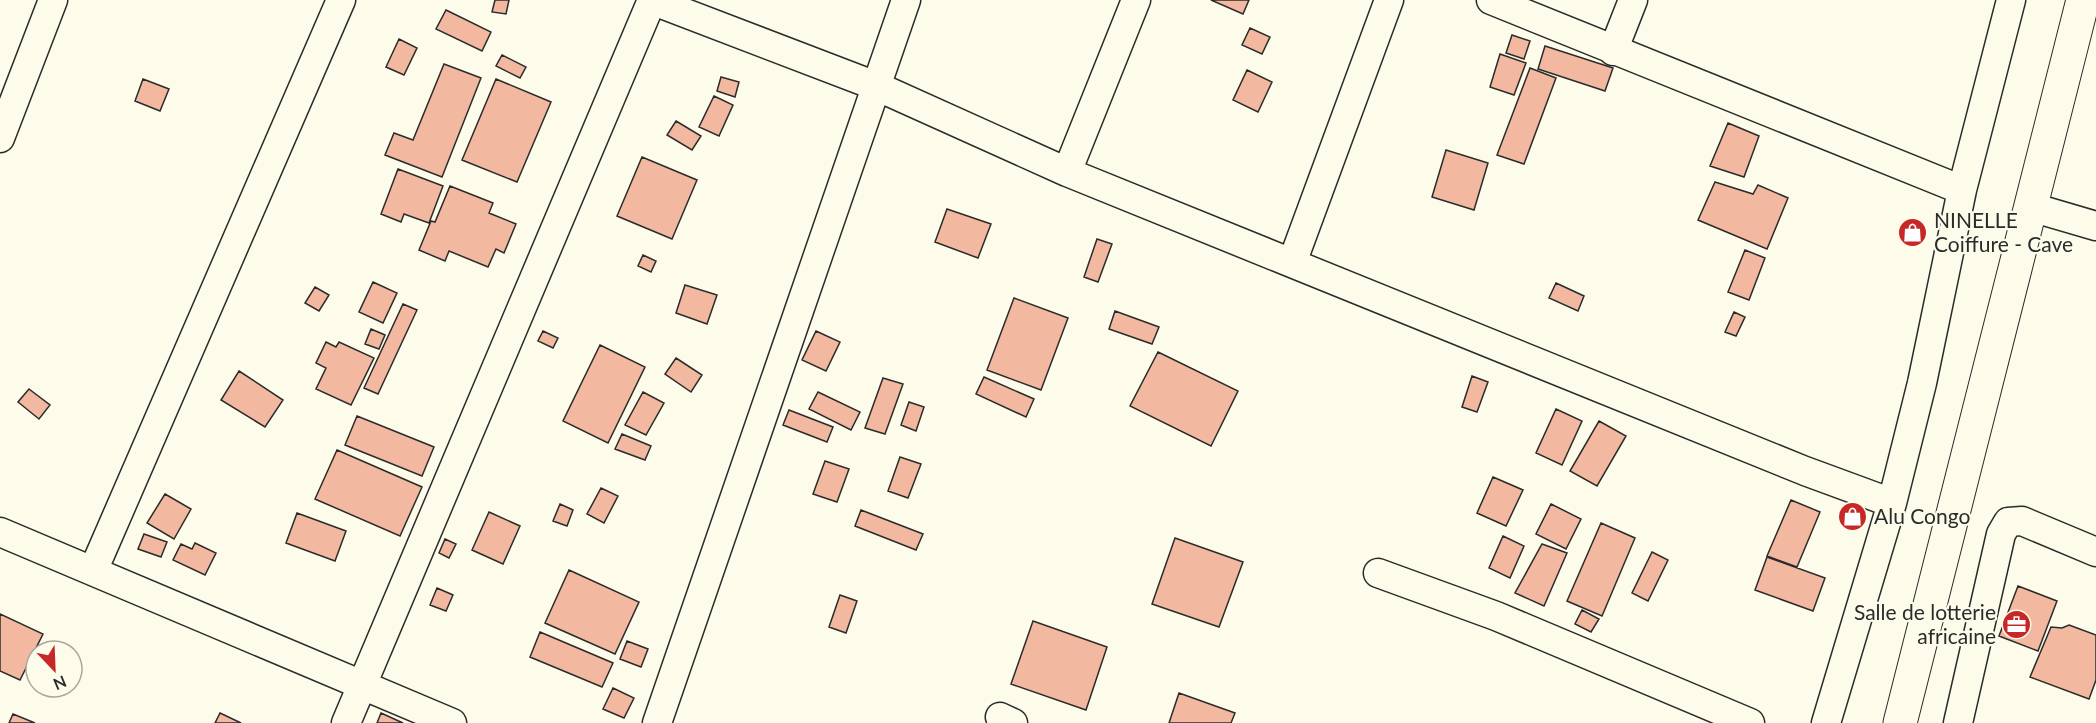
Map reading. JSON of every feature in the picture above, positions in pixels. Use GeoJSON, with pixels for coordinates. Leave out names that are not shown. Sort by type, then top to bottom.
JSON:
{"type":"FeatureCollection","features":[{"type":"Feature","properties":{"kind":"highway"},"geometry":{"type":"LineString","coordinates":[[1900,723],[2083,0]]}},
{"type":"Feature","properties":{"kind":"street"},"geometry":{"type":"LineString","coordinates":[[0,138],[54,0]]}},
{"type":"Feature","properties":{"kind":"street"},"geometry":{"type":"LineString","coordinates":[[93,571],[341,0]]}},
{"type":"Feature","properties":{"kind":"street"},"geometry":{"type":"LineString","coordinates":[[346,723],[652,0],[876,86],[1067,172],[1805,471],[1892,503]]}},
{"type":"Feature","properties":{"kind":"street"},"geometry":{"type":"LineString","coordinates":[[657,723],[906,0]]}},
{"type":"Feature","properties":{"kind":"street"},"geometry":{"type":"LineString","coordinates":[[1067,172],[1136,0]]}},
{"type":"Feature","properties":{"kind":"street"},"geometry":{"type":"LineString","coordinates":[[1292,263],[1389,0]]}},
{"type":"Feature","properties":{"kind":"street"},"geometry":{"type":"LineString","coordinates":[[1491,0],[1962,190]]}},
{"type":"Feature","properties":{"kind":"street"},"geometry":{"type":"LineString","coordinates":[[1613,51],[1633,0]]}},
{"type":"Feature","properties":{"kind":"street"},"geometry":{"type":"LineString","coordinates":[[1826,723],[1892,503],[1922,383],[1962,190],[2011,0]]}},
{"type":"Feature","properties":{"kind":"street"},"geometry":{"type":"LineString","coordinates":[[2031,207],[2096,226]]}},
{"type":"Feature","properties":{"kind":"street"},"geometry":{"type":"LineString","coordinates":[[1958,723],[2001,534],[2008,522],[2022,520],[2096,552]]}},
{"type":"Feature","properties":{"kind":"street"},"geometry":{"type":"LineString","coordinates":[[0,532],[452,723]]}},
{"type":"Feature","properties":{"kind":"street"},"geometry":{"type":"LineString","coordinates":[[1378,573],[1496,616],[1750,723]]}},
{"type":"Feature","properties":{"kind":"building"},"geometry":{"type":"Polygon","coordinates":[[[495,0],[509,0],[506,14],[492,12],[495,0]]]}},
{"type":"Feature","properties":{"kind":"building"},"geometry":{"type":"Polygon","coordinates":[[[1211,0],[1249,0],[1243,14],[1211,0]]]}},
{"type":"Feature","properties":{"kind":"building"},"geometry":{"type":"Polygon","coordinates":[[[446,10],[491,32],[482,51],[436,29],[446,10]]]}},
{"type":"Feature","properties":{"kind":"building"},"geometry":{"type":"Polygon","coordinates":[[[1250,28],[1270,37],[1262,54],[1242,45],[1250,28]]]}},
{"type":"Feature","properties":{"kind":"building"},"geometry":{"type":"Polygon","coordinates":[[[1512,35],[1530,41],[1524,59],[1506,53],[1512,35]]]}},
{"type":"Feature","properties":{"kind":"building"},"geometry":{"type":"Polygon","coordinates":[[[399,39],[417,48],[404,75],[386,67],[399,39]]]}},
{"type":"Feature","properties":{"kind":"building"},"geometry":{"type":"Polygon","coordinates":[[[1545,46],[1613,68],[1605,91],[1538,69],[1545,46]]]}},
{"type":"Feature","properties":{"kind":"building"},"geometry":{"type":"Polygon","coordinates":[[[1500,54],[1526,63],[1514,95],[1490,87],[1500,54]]]}},
{"type":"Feature","properties":{"kind":"building"},"geometry":{"type":"Polygon","coordinates":[[[502,55],[526,67],[520,78],[496,66],[502,55]]]}},
{"type":"Feature","properties":{"kind":"building"},"geometry":{"type":"Polygon","coordinates":[[[444,64],[481,78],[442,177],[385,155],[394,133],[413,140],[444,64]]]}},
{"type":"Feature","properties":{"kind":"building"},"geometry":{"type":"Polygon","coordinates":[[[1530,68],[1556,78],[1524,164],[1497,155],[1530,68]]]}},
{"type":"Feature","properties":{"kind":"building"},"geometry":{"type":"Polygon","coordinates":[[[1247,70],[1272,82],[1258,112],[1233,100],[1247,70]]]}},
{"type":"Feature","properties":{"kind":"building"},"geometry":{"type":"Polygon","coordinates":[[[721,77],[739,82],[735,97],[717,91],[721,77]]]}},
{"type":"Feature","properties":{"kind":"building"},"geometry":{"type":"Polygon","coordinates":[[[143,79],[169,89],[160,111],[135,101],[143,79]]]}},
{"type":"Feature","properties":{"kind":"building"},"geometry":{"type":"Polygon","coordinates":[[[496,79],[551,102],[517,182],[462,160],[496,79]]]}},
{"type":"Feature","properties":{"kind":"building"},"geometry":{"type":"Polygon","coordinates":[[[714,96],[733,105],[719,136],[699,127],[714,96]]]}},
{"type":"Feature","properties":{"kind":"building"},"geometry":{"type":"Polygon","coordinates":[[[676,121],[701,136],[692,150],[667,135],[676,121]]]}},
{"type":"Feature","properties":{"kind":"building"},"geometry":{"type":"Polygon","coordinates":[[[1728,123],[1759,136],[1744,177],[1710,166],[1728,123]]]}},
{"type":"Feature","properties":{"kind":"building"},"geometry":{"type":"Polygon","coordinates":[[[1446,150],[1488,163],[1474,210],[1432,197],[1446,150]]]}},
{"type":"Feature","properties":{"kind":"building"},"geometry":{"type":"Polygon","coordinates":[[[642,157],[697,180],[672,239],[617,216],[642,157]]]}},
{"type":"Feature","properties":{"kind":"building"},"geometry":{"type":"Polygon","coordinates":[[[398,169],[443,186],[429,223],[404,214],[401,222],[381,214],[398,169]]]}},
{"type":"Feature","properties":{"kind":"building"},"geometry":{"type":"Polygon","coordinates":[[[1715,182],[1753,194],[1758,185],[1788,198],[1767,249],[1698,220],[1715,182]]]}},
{"type":"Feature","properties":{"kind":"building"},"geometry":{"type":"Polygon","coordinates":[[[450,186],[493,203],[489,213],[516,224],[504,253],[496,249],[488,267],[449,251],[445,261],[419,250],[431,221],[435,222],[450,186]]]}},
{"type":"Feature","properties":{"kind":"building"},"geometry":{"type":"Polygon","coordinates":[[[947,209],[991,224],[978,258],[935,242],[947,209]]]}},
{"type":"Feature","properties":{"kind":"building"},"geometry":{"type":"Polygon","coordinates":[[[1097,239],[1112,244],[1098,282],[1084,277],[1097,239]]]}},
{"type":"Feature","properties":{"kind":"building"},"geometry":{"type":"Polygon","coordinates":[[[1745,250],[1765,258],[1749,300],[1728,292],[1745,250]]]}},
{"type":"Feature","properties":{"kind":"building"},"geometry":{"type":"Polygon","coordinates":[[[643,255],[656,261],[651,272],[638,266],[643,255]]]}},
{"type":"Feature","properties":{"kind":"building"},"geometry":{"type":"Polygon","coordinates":[[[373,282],[397,293],[383,323],[359,312],[373,282]]]}},
{"type":"Feature","properties":{"kind":"building"},"geometry":{"type":"Polygon","coordinates":[[[1556,283],[1584,296],[1578,311],[1549,298],[1556,283]]]}},
{"type":"Feature","properties":{"kind":"building"},"geometry":{"type":"Polygon","coordinates":[[[685,285],[717,295],[707,324],[676,313],[685,285]]]}},
{"type":"Feature","properties":{"kind":"building"},"geometry":{"type":"Polygon","coordinates":[[[315,287],[329,295],[319,311],[305,303],[315,287]]]}},
{"type":"Feature","properties":{"kind":"building"},"geometry":{"type":"Polygon","coordinates":[[[1014,298],[1068,318],[1041,390],[987,370],[1014,298]]]}},
{"type":"Feature","properties":{"kind":"building"},"geometry":{"type":"Polygon","coordinates":[[[403,304],[417,310],[378,394],[364,388],[403,304]]]}},
{"type":"Feature","properties":{"kind":"building"},"geometry":{"type":"Polygon","coordinates":[[[1115,311],[1159,327],[1152,344],[1109,329],[1115,311]]]}},
{"type":"Feature","properties":{"kind":"building"},"geometry":{"type":"Polygon","coordinates":[[[1734,312],[1745,317],[1736,336],[1725,332],[1734,312]]]}},
{"type":"Feature","properties":{"kind":"building"},"geometry":{"type":"Polygon","coordinates":[[[371,329],[385,335],[379,349],[365,344],[371,329]]]}},
{"type":"Feature","properties":{"kind":"building"},"geometry":{"type":"Polygon","coordinates":[[[543,331],[558,338],[553,348],[538,341],[543,331]]]}},
{"type":"Feature","properties":{"kind":"building"},"geometry":{"type":"Polygon","coordinates":[[[816,331],[840,342],[826,371],[802,360],[816,331]]]}},
{"type":"Feature","properties":{"kind":"building"},"geometry":{"type":"Polygon","coordinates":[[[326,342],[336,347],[339,342],[374,358],[351,405],[316,389],[326,368],[316,363],[326,342]]]}},
{"type":"Feature","properties":{"kind":"building"},"geometry":{"type":"Polygon","coordinates":[[[600,345],[645,367],[608,443],[563,421],[600,345]]]}},
{"type":"Feature","properties":{"kind":"building"},"geometry":{"type":"Polygon","coordinates":[[[1158,352],[1238,391],[1211,446],[1130,406],[1158,352]]]}},
{"type":"Feature","properties":{"kind":"building"},"geometry":{"type":"Polygon","coordinates":[[[676,358],[702,375],[691,392],[665,374],[676,358]]]}},
{"type":"Feature","properties":{"kind":"building"},"geometry":{"type":"Polygon","coordinates":[[[239,371],[283,400],[265,427],[221,400],[239,371]]]}},
{"type":"Feature","properties":{"kind":"building"},"geometry":{"type":"Polygon","coordinates":[[[1472,376],[1488,382],[1477,412],[1462,407],[1472,376]]]}},
{"type":"Feature","properties":{"kind":"building"},"geometry":{"type":"Polygon","coordinates":[[[984,377],[1034,399],[1026,417],[976,394],[984,377]]]}},
{"type":"Feature","properties":{"kind":"building"},"geometry":{"type":"Polygon","coordinates":[[[883,378],[903,384],[885,434],[865,428],[883,378]]]}},
{"type":"Feature","properties":{"kind":"building"},"geometry":{"type":"Polygon","coordinates":[[[29,389],[50,405],[39,419],[18,402],[29,389]]]}},
{"type":"Feature","properties":{"kind":"building"},"geometry":{"type":"Polygon","coordinates":[[[643,392],[664,403],[646,435],[625,425],[643,392]]]}},
{"type":"Feature","properties":{"kind":"building"},"geometry":{"type":"Polygon","coordinates":[[[818,392],[860,412],[851,430],[809,409],[818,392]]]}},
{"type":"Feature","properties":{"kind":"building"},"geometry":{"type":"Polygon","coordinates":[[[909,402],[924,407],[916,431],[901,425],[909,402]]]}},
{"type":"Feature","properties":{"kind":"building"},"geometry":{"type":"Polygon","coordinates":[[[1556,409],[1582,421],[1562,465],[1536,453],[1556,409]]]}},
{"type":"Feature","properties":{"kind":"building"},"geometry":{"type":"Polygon","coordinates":[[[789,410],[833,427],[827,442],[783,425],[789,410]]]}},
{"type":"Feature","properties":{"kind":"building"},"geometry":{"type":"Polygon","coordinates":[[[357,416],[434,447],[422,476],[345,445],[357,416]]]}},
{"type":"Feature","properties":{"kind":"building"},"geometry":{"type":"Polygon","coordinates":[[[1599,421],[1626,436],[1597,486],[1570,471],[1599,421]]]}},
{"type":"Feature","properties":{"kind":"building"},"geometry":{"type":"Polygon","coordinates":[[[622,434],[651,446],[645,460],[615,449],[622,434]]]}},
{"type":"Feature","properties":{"kind":"building"},"geometry":{"type":"Polygon","coordinates":[[[337,450],[422,487],[400,536],[315,499],[337,450]]]}},
{"type":"Feature","properties":{"kind":"building"},"geometry":{"type":"Polygon","coordinates":[[[900,457],[921,464],[908,498],[888,491],[900,457]]]}},
{"type":"Feature","properties":{"kind":"building"},"geometry":{"type":"Polygon","coordinates":[[[825,461],[849,469],[837,502],[813,494],[825,461]]]}},
{"type":"Feature","properties":{"kind":"building"},"geometry":{"type":"Polygon","coordinates":[[[1493,477],[1523,490],[1506,526],[1477,513],[1493,477]]]}},
{"type":"Feature","properties":{"kind":"building"},"geometry":{"type":"Polygon","coordinates":[[[601,488],[618,496],[604,523],[587,514],[601,488]]]}},
{"type":"Feature","properties":{"kind":"building"},"geometry":{"type":"Polygon","coordinates":[[[165,494],[191,509],[174,539],[147,523],[165,494]]]}},
{"type":"Feature","properties":{"kind":"building"},"geometry":{"type":"Polygon","coordinates":[[[1791,500],[1820,512],[1797,567],[1767,556],[1791,500]]]}},
{"type":"Feature","properties":{"kind":"building"},"geometry":{"type":"Polygon","coordinates":[[[560,504],[573,510],[567,526],[553,521],[560,504]]]}},
{"type":"Feature","properties":{"kind":"building"},"geometry":{"type":"Polygon","coordinates":[[[1551,504],[1581,519],[1566,549],[1536,534],[1551,504]]]}},
{"type":"Feature","properties":{"kind":"building"},"geometry":{"type":"Polygon","coordinates":[[[861,510],[923,534],[916,550],[855,526],[861,510]]]}},
{"type":"Feature","properties":{"kind":"building"},"geometry":{"type":"Polygon","coordinates":[[[489,512],[520,526],[503,564],[472,550],[489,512]]]}},
{"type":"Feature","properties":{"kind":"building"},"geometry":{"type":"Polygon","coordinates":[[[297,513],[346,531],[335,561],[286,543],[297,513]]]}},
{"type":"Feature","properties":{"kind":"building"},"geometry":{"type":"Polygon","coordinates":[[[1601,523],[1635,538],[1602,616],[1567,601],[1601,523]]]}},
{"type":"Feature","properties":{"kind":"building"},"geometry":{"type":"Polygon","coordinates":[[[144,534],[167,542],[161,557],[138,549],[144,534]]]}},
{"type":"Feature","properties":{"kind":"building"},"geometry":{"type":"Polygon","coordinates":[[[1503,536],[1524,546],[1510,578],[1489,568],[1503,536]]]}},
{"type":"Feature","properties":{"kind":"building"},"geometry":{"type":"Polygon","coordinates":[[[1175,538],[1243,562],[1219,627],[1152,604],[1175,538]]]}},
{"type":"Feature","properties":{"kind":"building"},"geometry":{"type":"Polygon","coordinates":[[[445,539],[456,544],[449,558],[439,553],[445,539]]]}},
{"type":"Feature","properties":{"kind":"building"},"geometry":{"type":"Polygon","coordinates":[[[195,543],[216,553],[205,575],[173,560],[181,544],[192,549],[195,543]]]}},
{"type":"Feature","properties":{"kind":"building"},"geometry":{"type":"Polygon","coordinates":[[[1542,544],[1567,553],[1544,606],[1515,593],[1542,544]]]}},
{"type":"Feature","properties":{"kind":"building"},"geometry":{"type":"Polygon","coordinates":[[[1652,552],[1668,560],[1648,601],[1632,593],[1652,552]]]}},
{"type":"Feature","properties":{"kind":"building"},"geometry":{"type":"Polygon","coordinates":[[[1767,557],[1825,578],[1813,611],[1755,590],[1767,557]]]}},
{"type":"Feature","properties":{"kind":"building"},"geometry":{"type":"Polygon","coordinates":[[[569,570],[639,602],[615,654],[545,623],[569,570]]]}},
{"type":"Feature","properties":{"kind":"building"},"geometry":{"type":"Polygon","coordinates":[[[2018,586],[2057,601],[2038,651],[1999,636],[2018,586]]]}},
{"type":"Feature","properties":{"kind":"building"},"geometry":{"type":"Polygon","coordinates":[[[437,588],[453,595],[446,611],[430,605],[437,588]]]}},
{"type":"Feature","properties":{"kind":"building"},"geometry":{"type":"Polygon","coordinates":[[[840,595],[857,601],[846,633],[829,627],[840,595]]]}},
{"type":"Feature","properties":{"kind":"building"},"geometry":{"type":"Polygon","coordinates":[[[1582,610],[1599,619],[1591,632],[1575,624],[1582,610]]]}},
{"type":"Feature","properties":{"kind":"building"},"geometry":{"type":"Polygon","coordinates":[[[0,614],[43,634],[40,639],[24,639],[24,672],[20,680],[0,671],[0,614]]]}},
{"type":"Feature","properties":{"kind":"building"},"geometry":{"type":"Polygon","coordinates":[[[1033,621],[1107,647],[1086,710],[1011,684],[1033,621]]]}},
{"type":"Feature","properties":{"kind":"building"},"geometry":{"type":"Polygon","coordinates":[[[2069,625],[2096,635],[2096,680],[2089,699],[2030,677],[2051,627],[2062,628],[2069,625]]]}},
{"type":"Feature","properties":{"kind":"building"},"geometry":{"type":"Polygon","coordinates":[[[540,632],[613,663],[602,687],[530,657],[540,632]]]}},
{"type":"Feature","properties":{"kind":"building"},"geometry":{"type":"Polygon","coordinates":[[[627,641],[648,649],[641,667],[620,659],[627,641]]]}},
{"type":"Feature","properties":{"kind":"building"},"geometry":{"type":"Polygon","coordinates":[[[613,688],[634,698],[624,718],[603,709],[613,688]]]}},
{"type":"Feature","properties":{"kind":"building"},"geometry":{"type":"Polygon","coordinates":[[[1179,693],[1235,713],[1231,723],[1169,723],[1179,693]]]}},
{"type":"Feature","properties":{"kind":"building"},"geometry":{"type":"Polygon","coordinates":[[[220,713],[241,723],[215,723],[220,713]]]}},
{"type":"Feature","properties":{"kind":"building"},"geometry":{"type":"Polygon","coordinates":[[[381,713],[403,723],[377,723],[381,713]]]}},
{"type":"Feature","properties":{"kind":"building"},"geometry":{"type":"Polygon","coordinates":[[[13,714],[35,723],[9,723],[13,714]]]}},
{"type":"Feature","properties":{"kind":"place","name":"NINELLE Coiffure - Cave"},"geometry":{"type":"Point","coordinates":[1913,233]}},
{"type":"Feature","properties":{"kind":"place","name":"Alu Congo"},"geometry":{"type":"Point","coordinates":[1853,517]}},
{"type":"Feature","properties":{"kind":"place","name":"Salle de lotterie africaine"},"geometry":{"type":"Point","coordinates":[2017,625]}}]}
